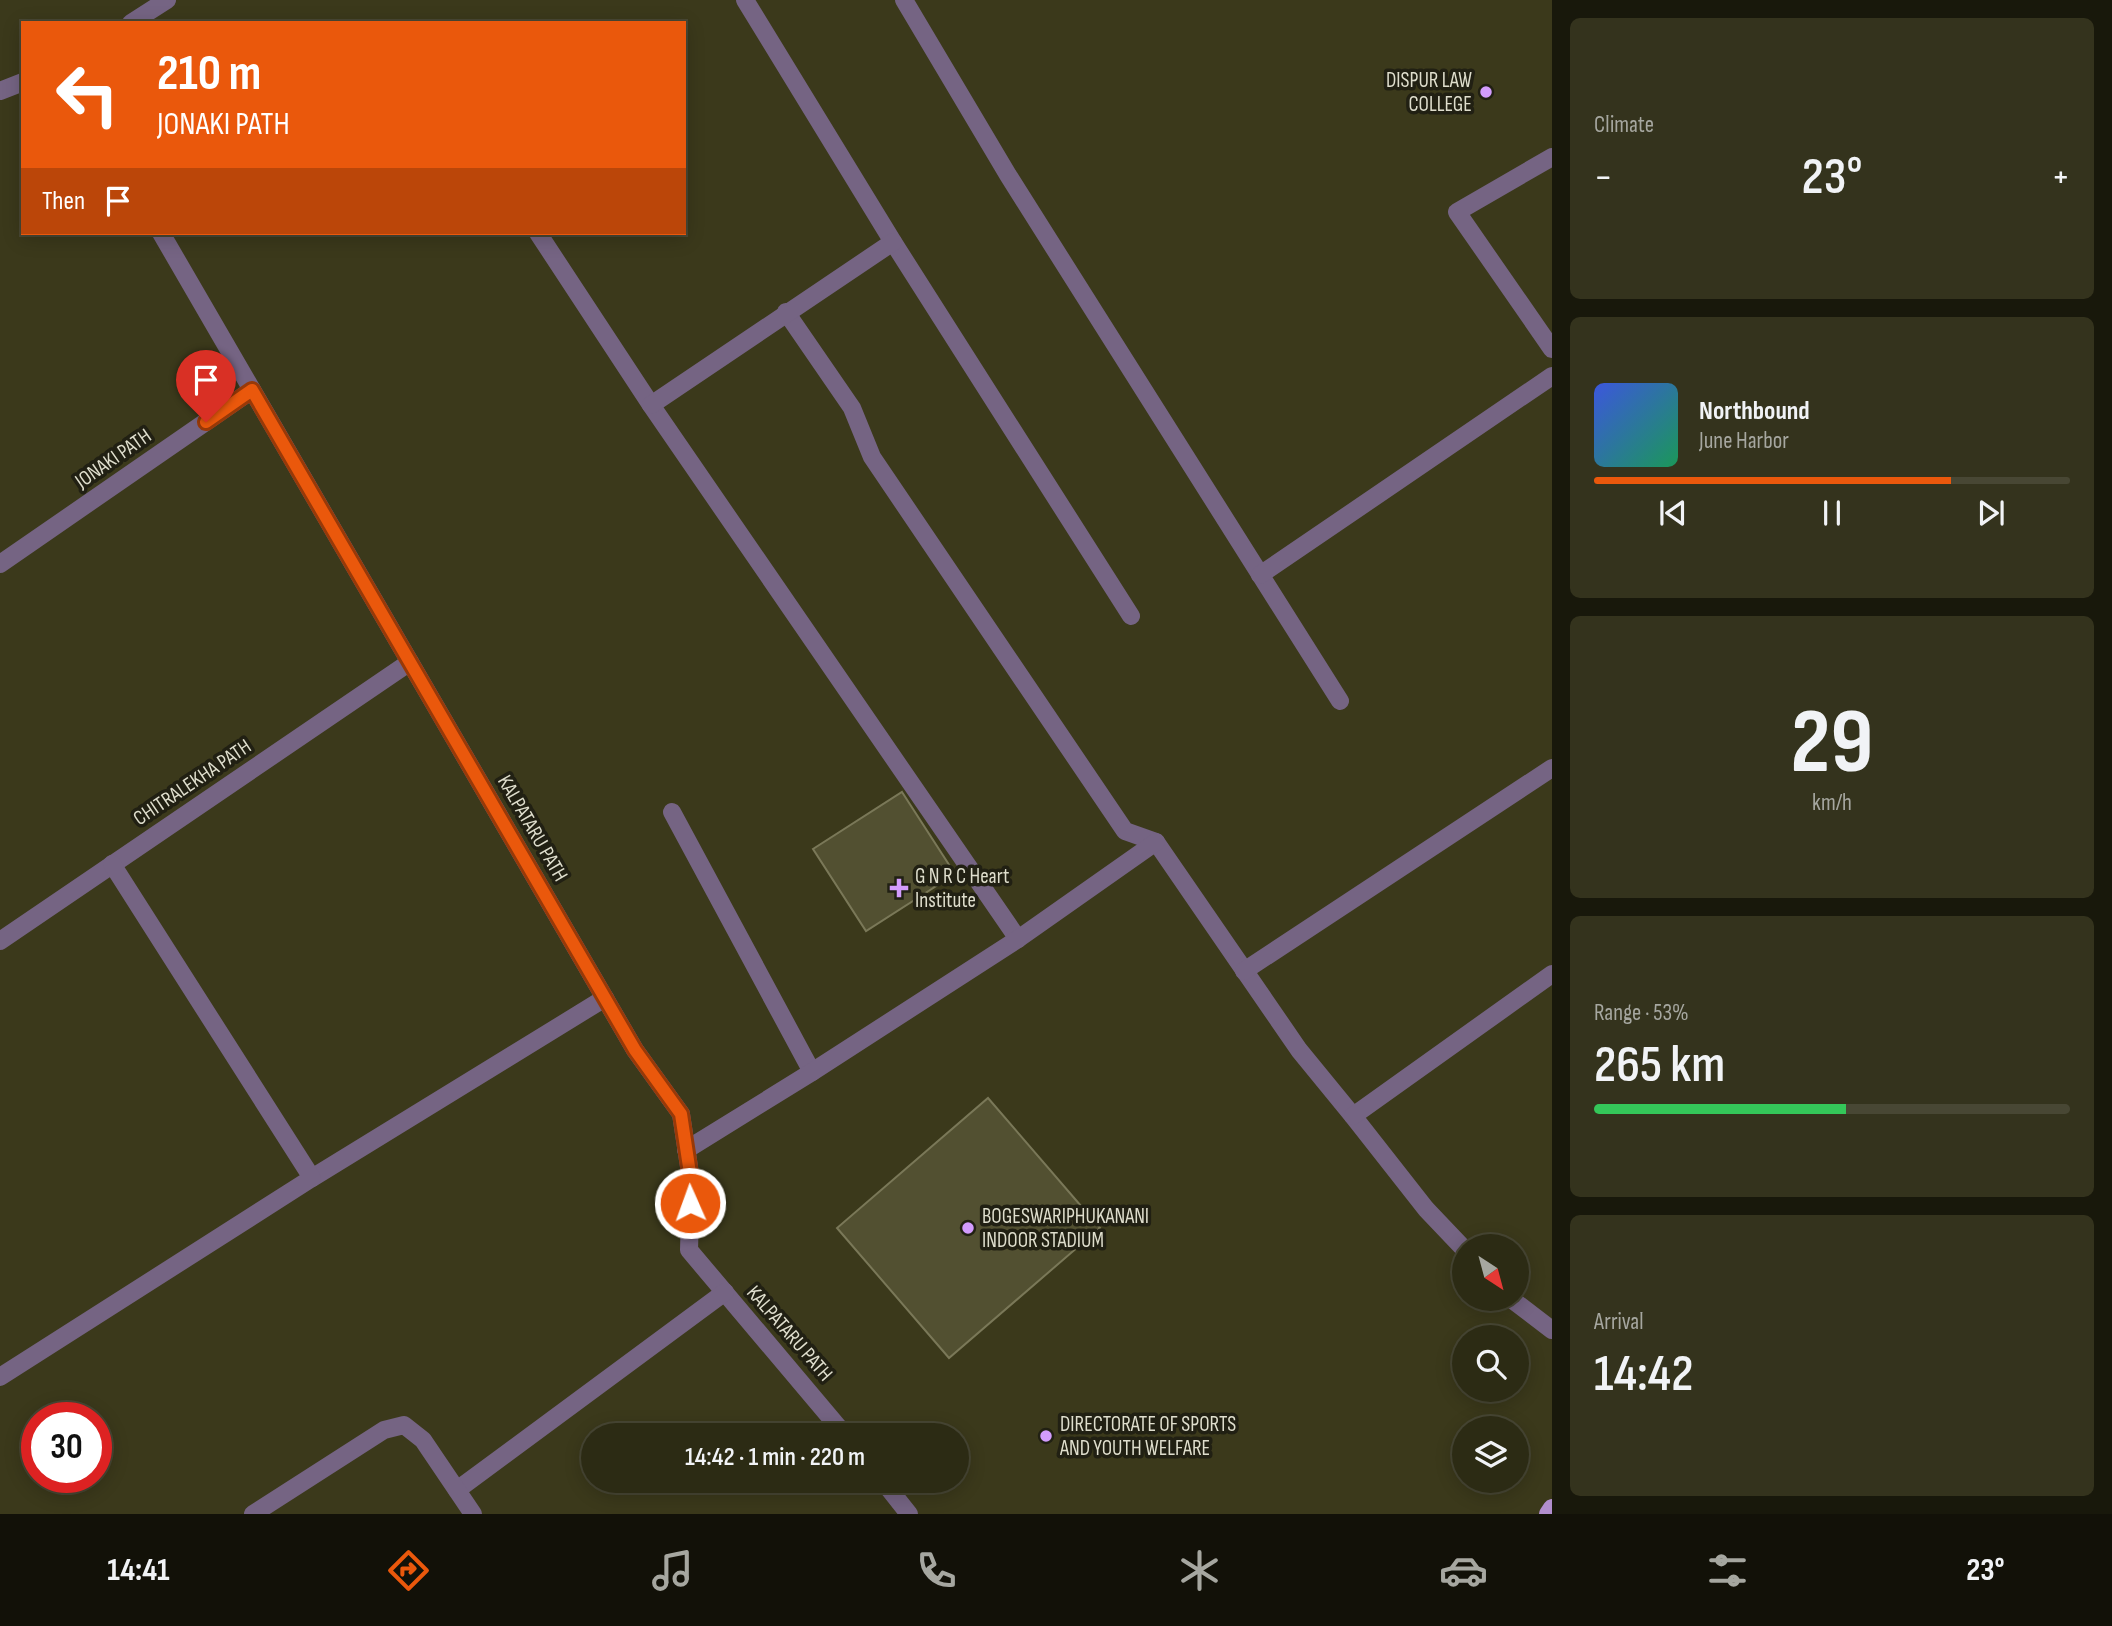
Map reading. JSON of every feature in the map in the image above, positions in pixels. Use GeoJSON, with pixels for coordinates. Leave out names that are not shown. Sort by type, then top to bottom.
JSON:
{"type":"FeatureCollection","features":[{"type":"Feature","properties":{"kind":"main road"},"geometry":{"type":"LineString","coordinates":[[1548,1514],[1552,1508]]}},
{"type":"Feature","properties":{"kind":"street"},"geometry":{"type":"LineString","coordinates":[[134,21],[167,0]]}},
{"type":"Feature","properties":{"kind":"street"},"geometry":{"type":"LineString","coordinates":[[745,0],[893,242],[1132,616]]}},
{"type":"Feature","properties":{"kind":"street"},"geometry":{"type":"LineString","coordinates":[[904,0],[1016,187],[1340,701]]}},
{"type":"Feature","properties":{"kind":"street"},"geometry":{"type":"LineString","coordinates":[[0,91],[21,83]]}},
{"type":"Feature","properties":{"kind":"street"},"geometry":{"type":"LineString","coordinates":[[1552,157],[1457,212],[1552,349]]}},
{"type":"Feature","properties":{"kind":"street","name":"KALPATARU PATH"},"geometry":{"type":"LineString","coordinates":[[162,235],[635,1050],[681,1114],[691,1180],[688,1250],[835,1423]]}},
{"type":"Feature","properties":{"kind":"street"},"geometry":{"type":"LineString","coordinates":[[539,235],[651,405],[1018,939]]}},
{"type":"Feature","properties":{"kind":"street"},"geometry":{"type":"LineString","coordinates":[[651,405],[893,242]]}},
{"type":"Feature","properties":{"kind":"street"},"geometry":{"type":"LineString","coordinates":[[786,312],[852,408],[872,457],[1125,831],[1156,842],[1299,1050],[1426,1209],[1452,1236]]}},
{"type":"Feature","properties":{"kind":"street"},"geometry":{"type":"LineString","coordinates":[[1260,575],[1552,376]]}},
{"type":"Feature","properties":{"kind":"street","name":"JONAKI PATH"},"geometry":{"type":"LineString","coordinates":[[0,564],[252,390]]}},
{"type":"Feature","properties":{"kind":"street","name":"CHITRALEKHA PATH"},"geometry":{"type":"LineString","coordinates":[[0,940],[410,662]]}},
{"type":"Feature","properties":{"kind":"street"},"geometry":{"type":"LineString","coordinates":[[1244,971],[1551,772]]}},
{"type":"Feature","properties":{"kind":"street"},"geometry":{"type":"LineString","coordinates":[[672,812],[812,1072]]}},
{"type":"Feature","properties":{"kind":"street"},"geometry":{"type":"LineString","coordinates":[[686,1150],[1018,939],[1156,842]]}},
{"type":"Feature","properties":{"kind":"street"},"geometry":{"type":"LineString","coordinates":[[112,864],[312,1178]]}},
{"type":"Feature","properties":{"kind":"street"},"geometry":{"type":"LineString","coordinates":[[1353,1116],[1552,975]]}},
{"type":"Feature","properties":{"kind":"street"},"geometry":{"type":"LineString","coordinates":[[0,1377],[312,1178],[605,998]]}},
{"type":"Feature","properties":{"kind":"street"},"geometry":{"type":"LineString","coordinates":[[457,1490],[725,1292]]}},
{"type":"Feature","properties":{"kind":"street"},"geometry":{"type":"LineString","coordinates":[[1527,1311],[1552,1330]]}},
{"type":"Feature","properties":{"kind":"street"},"geometry":{"type":"LineString","coordinates":[[253,1514],[273,1509],[384,1430],[404,1425],[423,1440],[473,1514]]}},
{"type":"Feature","properties":{"kind":"street"},"geometry":{"type":"LineString","coordinates":[[890,1493],[900,1511]]}},
{"type":"Feature","properties":{"kind":"building"},"geometry":{"type":"Polygon","coordinates":[[[902,792],[955,874],[866,931],[813,849],[902,792]]]}},
{"type":"Feature","properties":{"kind":"building","name":"BOGESWARIPHUKANANI INDOOR STADIUM"},"geometry":{"type":"Polygon","coordinates":[[[988,1098],[1100,1228],[949,1358],[837,1228],[988,1098]]]}},
{"type":"Feature","properties":{"kind":"place","name":"DISPUR LAW COLLEGE"},"geometry":{"type":"Point","coordinates":[1486,92]}},
{"type":"Feature","properties":{"kind":"place","name":"G N R C Heart Institute"},"geometry":{"type":"Point","coordinates":[899,888]}},
{"type":"Feature","properties":{"kind":"place","name":"BOGESWARIPHUKANANI INDOOR STADIUM"},"geometry":{"type":"Point","coordinates":[968,1228]}},
{"type":"Feature","properties":{"kind":"place","name":"DIRECTORATE OF SPORTS AND YOUTH WELFARE"},"geometry":{"type":"Point","coordinates":[1046,1436]}},
{"type":"Feature","properties":{"kind":"route"},"geometry":{"type":"LineString","coordinates":[[206,422],[252,390],[635,1050],[681,1114],[691,1180],[690,1203]]}}]}
